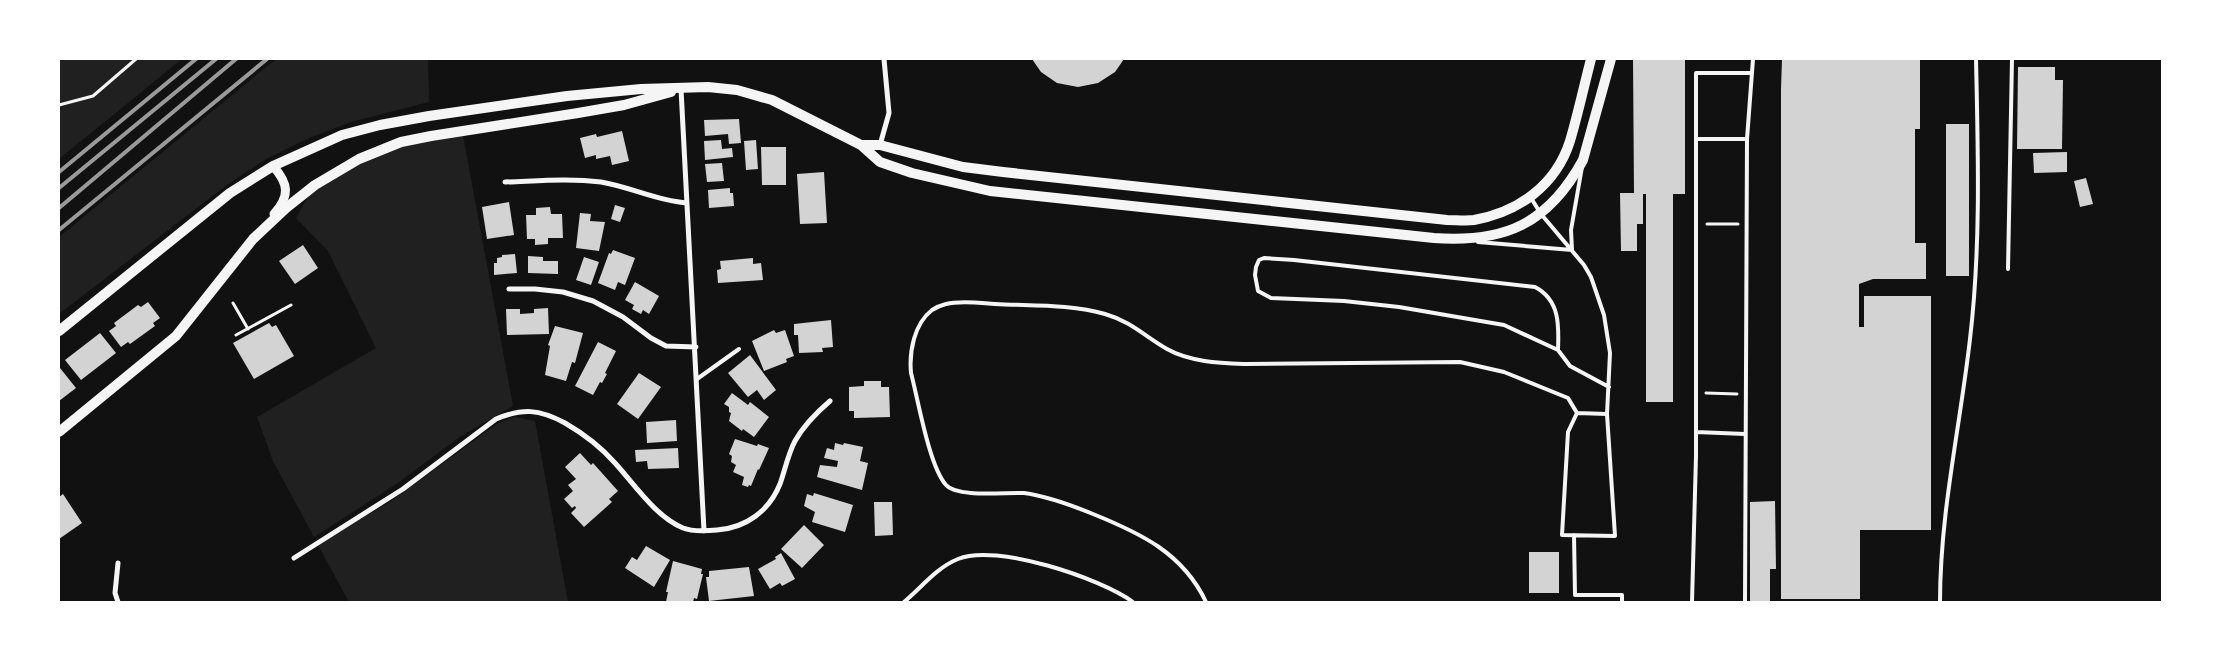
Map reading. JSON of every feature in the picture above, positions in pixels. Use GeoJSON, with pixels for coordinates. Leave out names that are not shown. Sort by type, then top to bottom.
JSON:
{"type":"FeatureCollection","features":[{"type":"Feature","properties":{"kind":"main road"},"geometry":{"type":"LineString","coordinates":[[861,145],[880,145],[963,166],[1003,172],[1447,220],[1473,220],[1490,216],[1531,198],[1549,178],[1570,143],[1591,59]]}},
{"type":"Feature","properties":{"kind":"main road"},"geometry":{"type":"LineString","coordinates":[[59,331],[230,193],[274,166],[342,135],[380,125],[567,96],[641,89],[708,87],[737,90],[772,100],[861,145],[880,162],[912,173],[990,190],[1459,240],[1481,238],[1501,233],[1528,222],[1541,214],[1561,194],[1584,160],[1611,59]]}},
{"type":"Feature","properties":{"kind":"main road"},"geometry":{"type":"LineString","coordinates":[[59,432],[176,336],[253,239],[286,208],[314,185],[359,159],[387,147],[431,136],[624,105],[681,89]]}},
{"type":"Feature","properties":{"kind":"street"},"geometry":{"type":"LineString","coordinates":[[880,145],[888,114],[884,59]]}},
{"type":"Feature","properties":{"kind":"street"},"geometry":{"type":"LineString","coordinates":[[681,89],[696,347],[704,532]]}},
{"type":"Feature","properties":{"kind":"street"},"geometry":{"type":"LineString","coordinates":[[253,239],[281,206],[286,190],[286,184],[274,166]]}},
{"type":"Feature","properties":{"kind":"street"},"geometry":{"type":"LineString","coordinates":[[505,182],[588,181],[624,188],[661,200],[687,203]]}},
{"type":"Feature","properties":{"kind":"street"},"geometry":{"type":"LineString","coordinates":[[509,289],[535,288],[563,292],[593,301],[623,317],[651,338],[666,346],[696,347]]}},
{"type":"Feature","properties":{"kind":"street"},"geometry":{"type":"LineString","coordinates":[[294,558],[403,489],[496,419],[514,412],[532,410],[556,418],[579,431],[603,450],[666,518],[684,529],[704,532],[729,529],[747,523],[762,511],[773,498],[799,435],[815,414],[830,401]]}},
{"type":"Feature","properties":{"kind":"street"},"geometry":{"type":"LineString","coordinates":[[118,563],[115,593],[118,602]]}},
{"type":"Feature","properties":{"kind":"lane"},"geometry":{"type":"LineString","coordinates":[[1745,602],[1747,139],[1753,59]]}},
{"type":"Feature","properties":{"kind":"lane"},"geometry":{"type":"LineString","coordinates":[[1940,602],[1944,514],[1965,374],[1975,281],[1976,59]]}},
{"type":"Feature","properties":{"kind":"lane"},"geometry":{"type":"LineString","coordinates":[[2008,269],[2012,59]]}},
{"type":"Feature","properties":{"kind":"lane"},"geometry":{"type":"LineString","coordinates":[[1692,602],[1696,432],[1696,73],[1752,72]]}},
{"type":"Feature","properties":{"kind":"lane"},"geometry":{"type":"LineString","coordinates":[[1696,139],[1747,139]]}},
{"type":"Feature","properties":{"kind":"lane"},"geometry":{"type":"LineString","coordinates":[[1572,250],[1571,230],[1584,160]]}},
{"type":"Feature","properties":{"kind":"lane"},"geometry":{"type":"LineString","coordinates":[[1531,198],[1541,214],[1572,250],[1591,277],[1604,315],[1610,353],[1607,414],[1615,536],[1562,535],[1568,432],[1576,413]]}},
{"type":"Feature","properties":{"kind":"lane"},"geometry":{"type":"LineString","coordinates":[[1459,240],[1572,250]]}},
{"type":"Feature","properties":{"kind":"lane"},"geometry":{"type":"LineString","coordinates":[[1558,350],[1559,326],[1556,312],[1551,300],[1544,292],[1535,287],[1294,260],[1264,258],[1259,260],[1256,267],[1258,291],[1271,298],[1344,301],[1457,315],[1504,325],[1558,350],[1570,366],[1609,387]]}},
{"type":"Feature","properties":{"kind":"lane"},"geometry":{"type":"LineString","coordinates":[[1206,602],[1200,589],[1169,554],[1136,532],[1050,499],[1007,492],[967,493],[954,491],[946,485],[932,455],[911,373],[910,362],[915,336],[923,320],[933,310],[946,304],[965,302],[1041,306],[1103,313],[1125,320],[1168,350],[1218,363],[1460,362],[1504,372],[1568,398],[1576,413]]}},
{"type":"Feature","properties":{"kind":"lane"},"geometry":{"type":"LineString","coordinates":[[697,379],[739,349]]}},
{"type":"Feature","properties":{"kind":"lane"},"geometry":{"type":"LineString","coordinates":[[1576,413],[1607,414]]}},
{"type":"Feature","properties":{"kind":"lane"},"geometry":{"type":"LineString","coordinates":[[1696,432],[1745,434]]}},
{"type":"Feature","properties":{"kind":"lane"},"geometry":{"type":"LineString","coordinates":[[1574,535],[1575,595],[1622,596],[1622,602]]}},
{"type":"Feature","properties":{"kind":"lane"},"geometry":{"type":"LineString","coordinates":[[904,602],[943,567],[971,554],[1025,559],[1100,584],[1122,594],[1133,602]]}},
{"type":"Feature","properties":{"kind":"path"},"geometry":{"type":"LineString","coordinates":[[59,105],[93,96],[136,59]]}},
{"type":"Feature","properties":{"kind":"path"},"geometry":{"type":"LineString","coordinates":[[1706,224],[1735,224]]}},
{"type":"Feature","properties":{"kind":"path"},"geometry":{"type":"LineString","coordinates":[[233,303],[248,330]]}},
{"type":"Feature","properties":{"kind":"path"},"geometry":{"type":"LineString","coordinates":[[236,335],[291,305]]}},
{"type":"Feature","properties":{"kind":"path"},"geometry":{"type":"LineString","coordinates":[[1706,393],[1729,394]]}},
{"type":"Feature","properties":{"kind":"shaded area"},"geometry":{"type":"Polygon","coordinates":[[[59,59],[182,59],[59,159],[59,59]]]}},
{"type":"Feature","properties":{"kind":"shaded area"},"geometry":{"type":"Polygon","coordinates":[[[276,59],[428,59],[429,102],[351,122],[309,138],[266,159],[228,184],[59,314],[59,237],[276,59]]]}},
{"type":"Feature","properties":{"kind":"shaded area"},"geometry":{"type":"Polygon","coordinates":[[[462,130],[513,406],[461,436],[395,485],[314,537],[273,461],[257,417],[376,348],[328,251],[296,218],[315,185],[380,150],[462,130]]]}},
{"type":"Feature","properties":{"kind":"shaded area"},"geometry":{"type":"Polygon","coordinates":[[[515,417],[535,421],[568,602],[349,602],[318,545],[391,501],[498,423],[515,417]]]}},
{"type":"Feature","properties":{"kind":"building"},"geometry":{"type":"Polygon","coordinates":[[[1032,59],[1124,59],[1115,72],[1098,83],[1078,87],[1057,83],[1041,72],[1032,59]]]}},
{"type":"Feature","properties":{"kind":"building"},"geometry":{"type":"Polygon","coordinates":[[[1633,59],[1685,59],[1685,194],[1673,194],[1673,402],[1646,402],[1646,194],[1643,194],[1643,224],[1637,224],[1637,251],[1621,251],[1620,193],[1634,193],[1633,59]]]}},
{"type":"Feature","properties":{"kind":"building"},"geometry":{"type":"Polygon","coordinates":[[[1782,59],[1920,59],[1920,129],[1915,129],[1915,243],[1926,243],[1926,279],[1873,279],[1859,284],[1859,327],[1864,327],[1864,296],[1931,296],[1931,530],[1860,530],[1860,599],[1781,599],[1782,59]]]}},
{"type":"Feature","properties":{"kind":"building"},"geometry":{"type":"Polygon","coordinates":[[[2018,67],[2055,67],[2055,80],[2063,80],[2062,149],[2017,149],[2018,67]]]}},
{"type":"Feature","properties":{"kind":"building"},"geometry":{"type":"Polygon","coordinates":[[[739,119],[741,143],[729,144],[728,134],[705,136],[704,120],[739,119]]]}},
{"type":"Feature","properties":{"kind":"building"},"geometry":{"type":"Polygon","coordinates":[[[1946,124],[1969,124],[1969,276],[1946,276],[1946,124]]]}},
{"type":"Feature","properties":{"kind":"building"},"geometry":{"type":"Polygon","coordinates":[[[622,131],[629,161],[612,165],[610,156],[596,159],[596,155],[585,158],[580,138],[596,134],[597,137],[622,131]]]}},
{"type":"Feature","properties":{"kind":"building"},"geometry":{"type":"Polygon","coordinates":[[[721,140],[722,149],[732,148],[733,157],[705,160],[704,141],[721,140]]]}},
{"type":"Feature","properties":{"kind":"building"},"geometry":{"type":"Polygon","coordinates":[[[756,140],[758,169],[746,170],[744,141],[756,140]]]}},
{"type":"Feature","properties":{"kind":"building"},"geometry":{"type":"Polygon","coordinates":[[[761,147],[786,147],[786,185],[762,185],[761,147]]]}},
{"type":"Feature","properties":{"kind":"building"},"geometry":{"type":"Polygon","coordinates":[[[2067,152],[2067,172],[2034,173],[2033,153],[2067,152]]]}},
{"type":"Feature","properties":{"kind":"building"},"geometry":{"type":"Polygon","coordinates":[[[722,163],[724,181],[707,182],[705,164],[722,163]]]}},
{"type":"Feature","properties":{"kind":"building"},"geometry":{"type":"Polygon","coordinates":[[[824,172],[827,223],[800,224],[797,174],[824,172]]]}},
{"type":"Feature","properties":{"kind":"building"},"geometry":{"type":"Polygon","coordinates":[[[2086,178],[2093,204],[2080,207],[2074,181],[2086,178]]]}},
{"type":"Feature","properties":{"kind":"building"},"geometry":{"type":"Polygon","coordinates":[[[730,188],[730,193],[733,193],[734,206],[709,208],[708,190],[730,188]]]}},
{"type":"Feature","properties":{"kind":"building"},"geometry":{"type":"Polygon","coordinates":[[[509,202],[514,235],[487,239],[482,207],[509,202]]]}},
{"type":"Feature","properties":{"kind":"building"},"geometry":{"type":"Polygon","coordinates":[[[615,205],[625,208],[620,222],[611,219],[615,205]]]}},
{"type":"Feature","properties":{"kind":"building"},"geometry":{"type":"Polygon","coordinates":[[[550,207],[551,214],[562,214],[563,238],[548,238],[548,244],[535,245],[535,239],[527,239],[526,215],[536,215],[536,208],[550,207]]]}},
{"type":"Feature","properties":{"kind":"building"},"geometry":{"type":"Polygon","coordinates":[[[580,213],[591,214],[590,221],[605,222],[599,251],[576,248],[580,213]]]}},
{"type":"Feature","properties":{"kind":"building"},"geometry":{"type":"Polygon","coordinates":[[[303,245],[318,268],[295,284],[279,261],[303,245]]]}},
{"type":"Feature","properties":{"kind":"building"},"geometry":{"type":"Polygon","coordinates":[[[613,250],[635,258],[625,285],[618,282],[615,290],[598,283],[609,253],[611,254],[613,250]]]}},
{"type":"Feature","properties":{"kind":"building"},"geometry":{"type":"Polygon","coordinates":[[[515,254],[517,273],[494,275],[494,263],[497,263],[497,258],[502,257],[502,255],[515,254]]]}},
{"type":"Feature","properties":{"kind":"building"},"geometry":{"type":"Polygon","coordinates":[[[528,256],[543,257],[543,261],[558,261],[558,274],[528,273],[528,256]]]}},
{"type":"Feature","properties":{"kind":"building"},"geometry":{"type":"Polygon","coordinates":[[[584,257],[599,262],[591,285],[576,280],[584,257]]]}},
{"type":"Feature","properties":{"kind":"building"},"geometry":{"type":"Polygon","coordinates":[[[753,258],[753,264],[761,263],[763,280],[718,283],[717,270],[721,269],[720,261],[753,258]]]}},
{"type":"Feature","properties":{"kind":"building"},"geometry":{"type":"Polygon","coordinates":[[[635,282],[659,296],[649,314],[643,310],[641,314],[632,309],[634,305],[625,300],[635,282]]]}},
{"type":"Feature","properties":{"kind":"building"},"geometry":{"type":"Polygon","coordinates":[[[148,302],[160,318],[153,323],[155,326],[130,344],[128,342],[121,347],[109,331],[116,326],[114,323],[138,305],[141,307],[148,302]]]}},
{"type":"Feature","properties":{"kind":"building"},"geometry":{"type":"Polygon","coordinates":[[[548,308],[549,334],[507,335],[506,309],[520,309],[520,314],[534,313],[534,309],[548,308]]]}},
{"type":"Feature","properties":{"kind":"building"},"geometry":{"type":"Polygon","coordinates":[[[831,320],[833,347],[822,348],[823,352],[799,353],[798,335],[794,335],[794,324],[831,320]]]}},
{"type":"Feature","properties":{"kind":"building"},"geometry":{"type":"Polygon","coordinates":[[[269,323],[272,327],[276,325],[294,356],[254,379],[233,343],[269,323]]]}},
{"type":"Feature","properties":{"kind":"building"},"geometry":{"type":"Polygon","coordinates":[[[555,326],[583,333],[575,363],[572,362],[566,381],[545,375],[550,346],[548,345],[555,326]]]}},
{"type":"Feature","properties":{"kind":"building"},"geometry":{"type":"Polygon","coordinates":[[[774,330],[776,333],[785,330],[794,356],[786,359],[787,362],[764,371],[752,341],[774,330]]]}},
{"type":"Feature","properties":{"kind":"building"},"geometry":{"type":"Polygon","coordinates":[[[100,333],[116,353],[81,380],[65,360],[100,333]]]}},
{"type":"Feature","properties":{"kind":"building"},"geometry":{"type":"Polygon","coordinates":[[[598,342],[616,351],[605,373],[607,374],[593,395],[575,386],[598,342]]]}},
{"type":"Feature","properties":{"kind":"building"},"geometry":{"type":"Polygon","coordinates":[[[750,355],[776,390],[764,400],[757,390],[748,397],[728,373],[750,355]]]}},
{"type":"Feature","properties":{"kind":"building"},"geometry":{"type":"Polygon","coordinates":[[[59,369],[76,388],[59,401],[59,369]]]}},
{"type":"Feature","properties":{"kind":"building"},"geometry":{"type":"Polygon","coordinates":[[[639,373],[661,387],[638,419],[617,404],[639,373]]]}},
{"type":"Feature","properties":{"kind":"building"},"geometry":{"type":"Polygon","coordinates":[[[864,381],[881,381],[881,387],[889,387],[890,417],[854,418],[854,411],[849,411],[849,387],[864,386],[864,381]]]}},
{"type":"Feature","properties":{"kind":"building"},"geometry":{"type":"Polygon","coordinates":[[[732,393],[748,405],[750,402],[769,417],[754,437],[729,421],[731,413],[729,412],[729,407],[724,404],[732,393]]]}},
{"type":"Feature","properties":{"kind":"building"},"geometry":{"type":"Polygon","coordinates":[[[676,420],[677,441],[647,443],[646,422],[676,420]]]}},
{"type":"Feature","properties":{"kind":"building"},"geometry":{"type":"Polygon","coordinates":[[[735,439],[769,448],[751,486],[749,485],[748,487],[742,485],[744,477],[733,472],[736,465],[731,462],[732,456],[729,454],[735,439]]]}},
{"type":"Feature","properties":{"kind":"building"},"geometry":{"type":"Polygon","coordinates":[[[835,443],[863,447],[860,461],[868,463],[862,490],[817,477],[820,465],[837,467],[838,461],[824,458],[827,448],[834,450],[835,443]]]}},
{"type":"Feature","properties":{"kind":"building"},"geometry":{"type":"Polygon","coordinates":[[[678,448],[679,468],[648,469],[647,461],[636,462],[635,450],[678,448]]]}},
{"type":"Feature","properties":{"kind":"building"},"geometry":{"type":"Polygon","coordinates":[[[580,453],[591,465],[593,463],[618,491],[609,499],[612,502],[584,527],[571,513],[576,508],[575,506],[572,508],[564,499],[573,491],[568,485],[576,479],[565,467],[580,453]]]}},
{"type":"Feature","properties":{"kind":"building"},"geometry":{"type":"Polygon","coordinates":[[[814,493],[853,505],[845,532],[812,522],[815,512],[804,506],[807,494],[813,496],[814,493]]]}},
{"type":"Feature","properties":{"kind":"building"},"geometry":{"type":"Polygon","coordinates":[[[63,494],[82,523],[59,539],[59,497],[63,494]]]}},
{"type":"Feature","properties":{"kind":"building"},"geometry":{"type":"Polygon","coordinates":[[[1775,501],[1776,569],[1770,569],[1770,602],[1750,602],[1750,502],[1775,501]]]}},
{"type":"Feature","properties":{"kind":"building"},"geometry":{"type":"Polygon","coordinates":[[[874,502],[892,502],[893,535],[875,536],[874,502]]]}},
{"type":"Feature","properties":{"kind":"building"},"geometry":{"type":"Polygon","coordinates":[[[804,525],[824,545],[802,568],[781,549],[804,525]]]}},
{"type":"Feature","properties":{"kind":"building"},"geometry":{"type":"Polygon","coordinates":[[[646,546],[670,560],[654,587],[625,568],[632,557],[637,560],[646,546]]]}},
{"type":"Feature","properties":{"kind":"building"},"geometry":{"type":"Polygon","coordinates":[[[1529,552],[1559,552],[1559,593],[1529,593],[1529,552]]]}},
{"type":"Feature","properties":{"kind":"building"},"geometry":{"type":"Polygon","coordinates":[[[781,553],[795,579],[782,586],[780,583],[770,589],[758,569],[776,559],[775,557],[781,553]]]}},
{"type":"Feature","properties":{"kind":"building"},"geometry":{"type":"Polygon","coordinates":[[[673,561],[702,569],[701,574],[703,574],[697,599],[694,598],[693,602],[666,602],[668,592],[666,592],[673,561]]]}},
{"type":"Feature","properties":{"kind":"building"},"geometry":{"type":"Polygon","coordinates":[[[749,567],[754,596],[709,601],[706,577],[709,577],[709,571],[749,567]]]}},
{"type":"Feature","properties":{"kind":"railway"},"geometry":{"type":"LineString","coordinates":[[59,172],[196,59]]}},
{"type":"Feature","properties":{"kind":"railway"},"geometry":{"type":"LineString","coordinates":[[59,188],[216,59]]}},
{"type":"Feature","properties":{"kind":"railway"},"geometry":{"type":"LineString","coordinates":[[59,208],[236,59]]}},
{"type":"Feature","properties":{"kind":"railway"},"geometry":{"type":"LineString","coordinates":[[59,230],[267,59]]}}]}
